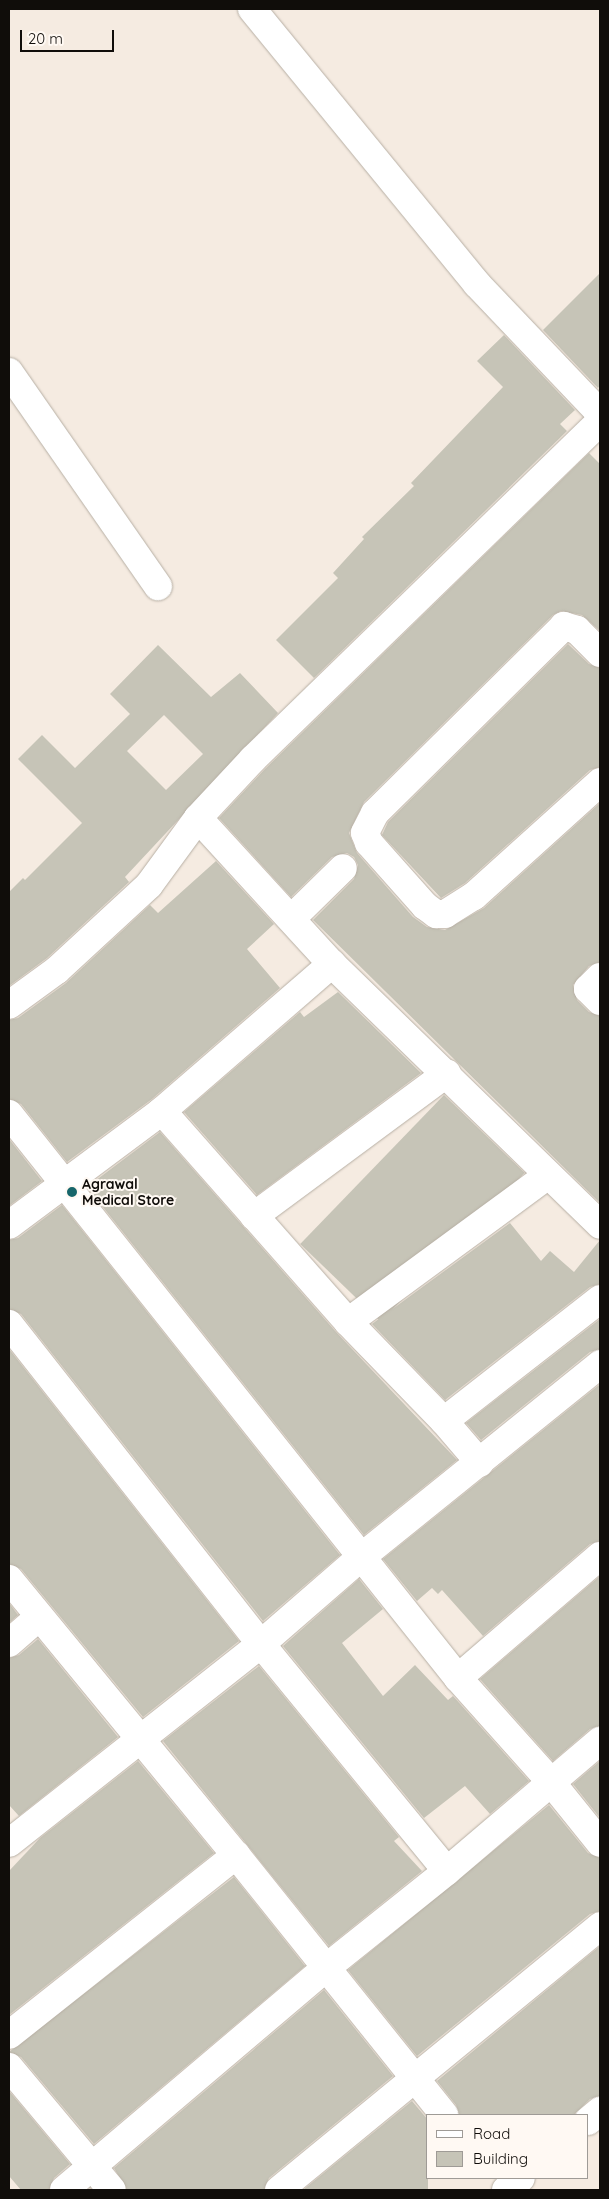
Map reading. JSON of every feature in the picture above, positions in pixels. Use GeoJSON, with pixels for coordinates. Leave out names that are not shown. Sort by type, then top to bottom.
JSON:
{"type":"FeatureCollection","features":[{"type":"Feature","properties":{"kind":"street"},"geometry":{"type":"LineString","coordinates":[[252,9],[477,284],[600,413]]}},
{"type":"Feature","properties":{"kind":"street"},"geometry":{"type":"LineString","coordinates":[[9,372],[158,586]]}},
{"type":"Feature","properties":{"kind":"street"},"geometry":{"type":"LineString","coordinates":[[9,1005],[57,970],[149,885],[198,818],[253,759],[600,421]]}},
{"type":"Feature","properties":{"kind":"street"},"geometry":{"type":"LineString","coordinates":[[600,653],[578,630],[564,626],[375,813],[365,833],[368,843],[425,906],[436,914],[445,914],[474,896],[600,782]]}},
{"type":"Feature","properties":{"kind":"street"},"geometry":{"type":"LineString","coordinates":[[198,818],[292,918],[332,964],[447,1073],[547,1176],[600,1226]]}},
{"type":"Feature","properties":{"kind":"street"},"geometry":{"type":"LineString","coordinates":[[292,918],[343,868]]}},
{"type":"Feature","properties":{"kind":"street"},"geometry":{"type":"LineString","coordinates":[[9,1225],[162,1111],[332,964]]}},
{"type":"Feature","properties":{"kind":"street"},"geometry":{"type":"LineString","coordinates":[[600,977],[588,989],[600,1001]]}},
{"type":"Feature","properties":{"kind":"street"},"geometry":{"type":"LineString","coordinates":[[254,1216],[447,1073]]}},
{"type":"Feature","properties":{"kind":"street"},"geometry":{"type":"LineString","coordinates":[[162,1111],[348,1322],[444,1421],[480,1464]]}},
{"type":"Feature","properties":{"kind":"street"},"geometry":{"type":"LineString","coordinates":[[9,1114],[360,1558],[458,1678],[551,1782],[600,1843]]}},
{"type":"Feature","properties":{"kind":"street"},"geometry":{"type":"LineString","coordinates":[[348,1322],[547,1176]]}},
{"type":"Feature","properties":{"kind":"street"},"geometry":{"type":"LineString","coordinates":[[444,1421],[600,1299]]}},
{"type":"Feature","properties":{"kind":"street"},"geometry":{"type":"LineString","coordinates":[[9,1324],[261,1644],[447,1871]]}},
{"type":"Feature","properties":{"kind":"street"},"geometry":{"type":"LineString","coordinates":[[9,1844],[139,1738],[261,1644],[360,1558],[480,1464],[600,1364]]}},
{"type":"Feature","properties":{"kind":"street"},"geometry":{"type":"LineString","coordinates":[[458,1678],[600,1556]]}},
{"type":"Feature","properties":{"kind":"street"},"geometry":{"type":"LineString","coordinates":[[9,1579],[236,1855],[443,2114]]}},
{"type":"Feature","properties":{"kind":"street"},"geometry":{"type":"LineString","coordinates":[[9,1643],[39,1617]]}},
{"type":"Feature","properties":{"kind":"street"},"geometry":{"type":"LineString","coordinates":[[64,2190],[326,1968],[447,1871],[600,1741]]}},
{"type":"Feature","properties":{"kind":"street"},"geometry":{"type":"LineString","coordinates":[[9,2035],[236,1855]]}},
{"type":"Feature","properties":{"kind":"street"},"geometry":{"type":"LineString","coordinates":[[279,2190],[600,1926]]}},
{"type":"Feature","properties":{"kind":"street"},"geometry":{"type":"LineString","coordinates":[[9,2067],[112,2190]]}},
{"type":"Feature","properties":{"kind":"street"},"geometry":{"type":"LineString","coordinates":[[589,2120],[600,2111]]}},
{"type":"Feature","properties":{"kind":"street"},"geometry":{"type":"LineString","coordinates":[[495,2179],[505,2190],[520,2179]]}},
{"type":"Feature","properties":{"kind":"building"},"geometry":{"type":"Polygon","coordinates":[[[600,273],[600,385],[598,388],[543,330],[600,273]]]}},
{"type":"Feature","properties":{"kind":"building"},"geometry":{"type":"Polygon","coordinates":[[[504,335],[575,410],[560,424],[567,431],[314,678],[276,640],[338,578],[333,573],[364,539],[362,537],[414,486],[411,483],[503,387],[477,361],[504,335]]]}},
{"type":"Feature","properties":{"kind":"building"},"geometry":{"type":"Polygon","coordinates":[[[589,453],[600,464],[600,631],[582,615],[561,611],[553,615],[364,802],[349,833],[357,853],[413,917],[427,927],[445,930],[484,908],[600,803],[600,962],[589,966],[573,985],[577,1000],[589,1012],[600,1016],[600,1203],[313,920],[354,879],[358,865],[354,857],[347,853],[332,857],[291,897],[219,818],[264,770],[589,453]]]}},
{"type":"Feature","properties":{"kind":"building"},"geometry":{"type":"Polygon","coordinates":[[[568,644],[589,664],[600,668],[600,767],[590,770],[465,883],[441,898],[382,835],[388,822],[568,644]]]}},
{"type":"Feature","properties":{"kind":"building"},"geometry":{"type":"Polygon","coordinates":[[[158,645],[211,697],[240,673],[278,713],[125,877],[129,882],[47,958],[9,986],[9,892],[23,878],[25,880],[82,823],[18,759],[42,735],[75,768],[130,714],[110,694],[158,645]],[[164,715],[127,751],[166,790],[203,754],[164,715]]]}},
{"type":"Feature","properties":{"kind":"building"},"geometry":{"type":"Polygon","coordinates":[[[216,861],[274,924],[247,949],[280,988],[152,1099],[67,1162],[21,1104],[9,1099],[9,1020],[18,1018],[66,983],[150,905],[158,913],[216,861]]]}},
{"type":"Feature","properties":{"kind":"building"},"geometry":{"type":"Polygon","coordinates":[[[338,992],[421,1073],[257,1195],[184,1112],[300,1012],[304,1017],[338,992]]]}},
{"type":"Feature","properties":{"kind":"building"},"geometry":{"type":"Polygon","coordinates":[[[444,1095],[525,1173],[381,1322],[300,1244],[444,1095]]]}},
{"type":"Feature","properties":{"kind":"building"},"geometry":{"type":"Polygon","coordinates":[[[160,1132],[336,1332],[457,1460],[364,1535],[87,1187],[160,1132]]]}},
{"type":"Feature","properties":{"kind":"building"},"geometry":{"type":"Polygon","coordinates":[[[9,1139],[42,1181],[9,1206],[9,1139]]]}},
{"type":"Feature","properties":{"kind":"building"},"geometry":{"type":"Polygon","coordinates":[[[62,1205],[340,1555],[263,1621],[21,1314],[9,1309],[9,1240],[18,1238],[62,1205]]]}},
{"type":"Feature","properties":{"kind":"building"},"geometry":{"type":"Polygon","coordinates":[[[510,1223],[541,1261],[550,1251],[574,1272],[600,1240],[600,1284],[590,1287],[445,1400],[372,1324],[510,1223]]]}},
{"type":"Feature","properties":{"kind":"building"},"geometry":{"type":"Polygon","coordinates":[[[600,1319],[600,1349],[590,1352],[481,1440],[466,1423],[600,1319]]]}},
{"type":"Feature","properties":{"kind":"building"},"geometry":{"type":"Polygon","coordinates":[[[9,1349],[239,1641],[143,1717],[21,1569],[9,1564],[9,1349]]]}},
{"type":"Feature","properties":{"kind":"building"},"geometry":{"type":"Polygon","coordinates":[[[599,1385],[600,1541],[590,1544],[483,1636],[442,1590],[438,1594],[432,1588],[417,1601],[383,1559],[599,1385]]]}},
{"type":"Feature","properties":{"kind":"building"},"geometry":{"type":"Polygon","coordinates":[[[600,1576],[600,1726],[590,1729],[553,1761],[480,1679],[600,1576]]]}},
{"type":"Feature","properties":{"kind":"building"},"geometry":{"type":"Polygon","coordinates":[[[359,1579],[383,1609],[342,1643],[383,1696],[415,1665],[448,1700],[453,1696],[529,1781],[490,1814],[465,1786],[424,1818],[283,1646],[359,1579]]]}},
{"type":"Feature","properties":{"kind":"building"},"geometry":{"type":"Polygon","coordinates":[[[9,1603],[18,1615],[9,1623],[9,1603]]]}},
{"type":"Feature","properties":{"kind":"building"},"geometry":{"type":"Polygon","coordinates":[[[38,1639],[118,1737],[19,1816],[9,1805],[9,1658],[19,1655],[38,1639]]]}},
{"type":"Feature","properties":{"kind":"building"},"geometry":{"type":"Polygon","coordinates":[[[259,1666],[399,1837],[394,1841],[422,1871],[329,1946],[163,1741],[259,1666]]]}},
{"type":"Feature","properties":{"kind":"building"},"geometry":{"type":"Polygon","coordinates":[[[138,1761],[214,1853],[9,2015],[9,1871],[40,1838],[138,1761]]]}},
{"type":"Feature","properties":{"kind":"building"},"geometry":{"type":"Polygon","coordinates":[[[600,1761],[600,1818],[573,1784],[600,1761]]]}},
{"type":"Feature","properties":{"kind":"building"},"geometry":{"type":"Polygon","coordinates":[[[549,1805],[588,1853],[600,1858],[600,1911],[590,1914],[417,2056],[348,1970],[549,1805]]]}},
{"type":"Feature","properties":{"kind":"building"},"geometry":{"type":"Polygon","coordinates":[[[234,1877],[305,1966],[94,2144],[21,2057],[9,2052],[234,1877]]]}},
{"type":"Feature","properties":{"kind":"building"},"geometry":{"type":"Polygon","coordinates":[[[600,1946],[600,2096],[590,2099],[575,2114],[459,2114],[456,2105],[437,2081],[600,1946]]]}},
{"type":"Feature","properties":{"kind":"building"},"geometry":{"type":"Polygon","coordinates":[[[324,1990],[393,2076],[269,2178],[264,2190],[127,2190],[114,2168],[324,1990]]]}},
{"type":"Feature","properties":{"kind":"building"},"geometry":{"type":"Polygon","coordinates":[[[9,2091],[70,2164],[54,2178],[49,2190],[21,2190],[9,2176],[9,2091]]]}},
{"type":"Feature","properties":{"kind":"building"},"geometry":{"type":"Polygon","coordinates":[[[412,2101],[426,2118],[426,2179],[428,2179],[428,2190],[303,2190],[412,2101]]]}},
{"type":"Feature","properties":{"kind":"place","name":"Agrawal Medical Store"},"geometry":{"type":"Point","coordinates":[72,1192]}}]}
